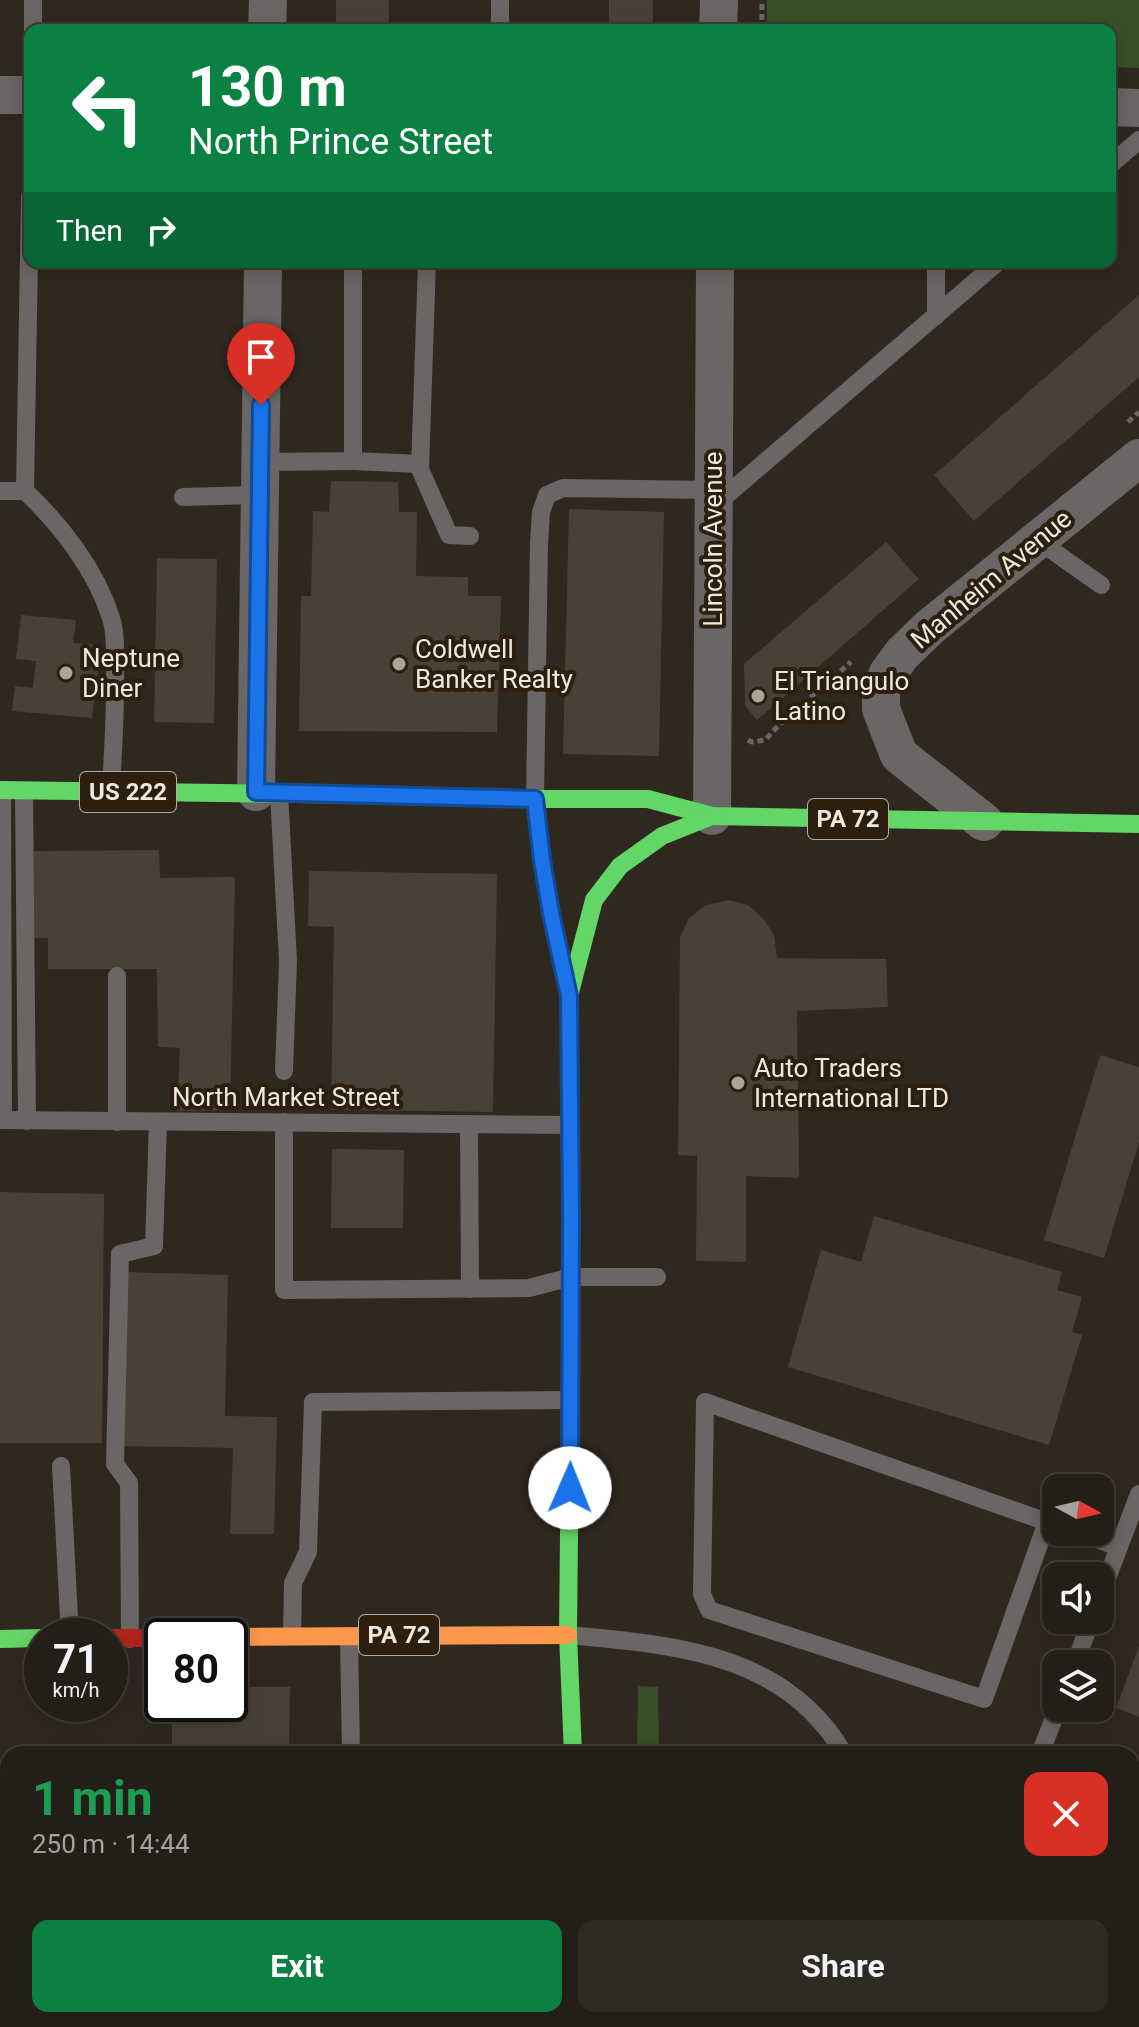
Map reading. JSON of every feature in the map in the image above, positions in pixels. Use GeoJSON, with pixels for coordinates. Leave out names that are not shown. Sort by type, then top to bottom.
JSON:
{"type":"FeatureCollection","features":[{"type":"Feature","properties":{"kind":"main road","name":"US 222"},"geometry":{"type":"LineString","coordinates":[[1,790],[535,799]]}},
{"type":"Feature","properties":{"kind":"main road","name":"PA 72"},"geometry":{"type":"LineString","coordinates":[[535,799],[648,799],[712,816],[1139,824]]}},
{"type":"Feature","properties":{"kind":"main road"},"geometry":{"type":"LineString","coordinates":[[535,799],[551,913],[569,996],[571,1400],[568,1635],[573,1746]]}},
{"type":"Feature","properties":{"kind":"main road","name":"PA 72"},"geometry":{"type":"LineString","coordinates":[[569,996],[594,900],[620,866],[662,836],[712,816]]}},
{"type":"Feature","properties":{"kind":"main road","name":"PA 72"},"geometry":{"type":"LineString","coordinates":[[248,1637],[568,1635]]}},
{"type":"Feature","properties":{"kind":"main road"},"geometry":{"type":"LineString","coordinates":[[0,1639],[24,1638]]}},
{"type":"Feature","properties":{"kind":"main road"},"geometry":{"type":"LineString","coordinates":[[130,1639],[144,1639]]}},
{"type":"Feature","properties":{"kind":"street"},"geometry":{"type":"LineString","coordinates":[[267,24],[268,0]]}},
{"type":"Feature","properties":{"kind":"street"},"geometry":{"type":"LineString","coordinates":[[718,24],[719,0]]}},
{"type":"Feature","properties":{"kind":"street"},"geometry":{"type":"LineString","coordinates":[[0,95],[24,95]]}},
{"type":"Feature","properties":{"kind":"street"},"geometry":{"type":"LineString","coordinates":[[1116,107],[1139,108]]}},
{"type":"Feature","properties":{"kind":"street"},"geometry":{"type":"LineString","coordinates":[[263,268],[260,479],[267,793]]}},
{"type":"Feature","properties":{"kind":"street","name":"Lincoln Avenue"},"geometry":{"type":"LineString","coordinates":[[712,816],[715,268]]}},
{"type":"Feature","properties":{"kind":"street","name":"Manheim Avenue"},"geometry":{"type":"LineString","coordinates":[[984,822],[899,755],[881,709],[881,692],[888,673],[902,654],[930,627],[1036,539],[1133,440]]}},
{"type":"Feature","properties":{"kind":"lane"},"geometry":{"type":"LineString","coordinates":[[33,0],[33,24]]}},
{"type":"Feature","properties":{"kind":"lane"},"geometry":{"type":"LineString","coordinates":[[500,0],[500,24]]}},
{"type":"Feature","properties":{"kind":"lane"},"geometry":{"type":"LineString","coordinates":[[1116,160],[1139,140]]}},
{"type":"Feature","properties":{"kind":"lane"},"geometry":{"type":"LineString","coordinates":[[29,268],[25,491],[57,524],[96,582],[113,621],[115,701],[111,791]]}},
{"type":"Feature","properties":{"kind":"lane"},"geometry":{"type":"LineString","coordinates":[[353,268],[353,461]]}},
{"type":"Feature","properties":{"kind":"lane"},"geometry":{"type":"LineString","coordinates":[[427,268],[420,469],[449,535],[470,536]]}},
{"type":"Feature","properties":{"kind":"lane"},"geometry":{"type":"LineString","coordinates":[[936,268],[936,316]]}},
{"type":"Feature","properties":{"kind":"lane"},"geometry":{"type":"LineString","coordinates":[[535,799],[539,543],[541,512],[547,495],[563,488],[712,499],[991,268]]}},
{"type":"Feature","properties":{"kind":"lane"},"geometry":{"type":"LineString","coordinates":[[183,497],[353,461],[420,464]]}},
{"type":"Feature","properties":{"kind":"lane"},"geometry":{"type":"LineString","coordinates":[[0,491],[25,491]]}},
{"type":"Feature","properties":{"kind":"lane"},"geometry":{"type":"LineString","coordinates":[[1036,539],[1101,585]]}},
{"type":"Feature","properties":{"kind":"lane"},"geometry":{"type":"LineString","coordinates":[[1,790],[2,1120]]}},
{"type":"Feature","properties":{"kind":"lane"},"geometry":{"type":"LineString","coordinates":[[24,791],[27,1121]]}},
{"type":"Feature","properties":{"kind":"lane"},"geometry":{"type":"LineString","coordinates":[[267,793],[288,961],[284,1071]]}},
{"type":"Feature","properties":{"kind":"lane"},"geometry":{"type":"LineString","coordinates":[[117,976],[117,1122]]}},
{"type":"Feature","properties":{"kind":"lane","name":"North Market Street"},"geometry":{"type":"LineString","coordinates":[[2,1120],[571,1125]]}},
{"type":"Feature","properties":{"kind":"lane"},"geometry":{"type":"LineString","coordinates":[[130,1639],[129,1483],[115,1464],[120,1254],[154,1246],[158,1122]]}},
{"type":"Feature","properties":{"kind":"lane"},"geometry":{"type":"LineString","coordinates":[[284,1122],[284,1290],[529,1288],[571,1277],[657,1277]]}},
{"type":"Feature","properties":{"kind":"lane"},"geometry":{"type":"LineString","coordinates":[[469,1124],[470,1289]]}},
{"type":"Feature","properties":{"kind":"lane"},"geometry":{"type":"LineString","coordinates":[[292,1636],[293,1583],[308,1552],[313,1402],[571,1400]]}},
{"type":"Feature","properties":{"kind":"lane"},"geometry":{"type":"LineString","coordinates":[[705,1402],[1003,1506],[1052,1523],[984,1699],[709,1610],[702,1594],[705,1402]]}},
{"type":"Feature","properties":{"kind":"lane"},"geometry":{"type":"LineString","coordinates":[[61,1466],[69,1618]]}},
{"type":"Feature","properties":{"kind":"lane"},"geometry":{"type":"LineString","coordinates":[[1113,1562],[1139,1494]]}},
{"type":"Feature","properties":{"kind":"lane"},"geometry":{"type":"LineString","coordinates":[[1114,1545],[1119,1547]]}},
{"type":"Feature","properties":{"kind":"lane"},"geometry":{"type":"LineString","coordinates":[[349,1635],[351,1746]]}},
{"type":"Feature","properties":{"kind":"lane"},"geometry":{"type":"LineString","coordinates":[[568,1635],[665,1645],[706,1654],[755,1672],[790,1693],[840,1746]]}},
{"type":"Feature","properties":{"kind":"lane"},"geometry":{"type":"LineString","coordinates":[[1043,1746],[1053,1722]]}},
{"type":"Feature","properties":{"kind":"path"},"geometry":{"type":"LineString","coordinates":[[762,0],[762,24]]}},
{"type":"Feature","properties":{"kind":"path"},"geometry":{"type":"LineString","coordinates":[[1133,440],[1139,412]]}},
{"type":"Feature","properties":{"kind":"path"},"geometry":{"type":"LineString","coordinates":[[743,737],[752,742],[765,740],[862,653]]}},
{"type":"Feature","properties":{"kind":"green space"},"geometry":{"type":"Polygon","coordinates":[[[767,0],[1139,0],[1139,68],[1116,67],[1116,24],[767,24],[767,0]]]}},
{"type":"Feature","properties":{"kind":"green space"},"geometry":{"type":"Polygon","coordinates":[[[638,1686],[658,1687],[659,1746],[637,1746],[638,1686]]]}},
{"type":"Feature","properties":{"kind":"building"},"geometry":{"type":"Polygon","coordinates":[[[336,0],[389,0],[389,24],[336,24],[336,0]]]}},
{"type":"Feature","properties":{"kind":"building"},"geometry":{"type":"Polygon","coordinates":[[[609,0],[653,0],[653,24],[609,24],[609,0]]]}},
{"type":"Feature","properties":{"kind":"building"},"geometry":{"type":"Polygon","coordinates":[[[1139,295],[1139,377],[974,521],[934,475],[1139,295]]]}},
{"type":"Feature","properties":{"kind":"building","name":"Coldwell Banker Realty"},"geometry":{"type":"Polygon","coordinates":[[[331,481],[398,482],[399,512],[417,512],[416,576],[468,577],[468,596],[501,596],[497,732],[299,731],[301,596],[311,596],[313,511],[329,512],[331,481]]]}},
{"type":"Feature","properties":{"kind":"building"},"geometry":{"type":"Polygon","coordinates":[[[569,509],[664,512],[659,756],[563,754],[569,509]]]}},
{"type":"Feature","properties":{"kind":"building"},"geometry":{"type":"Polygon","coordinates":[[[886,542],[919,579],[757,720],[745,706],[744,664],[886,542]]]}},
{"type":"Feature","properties":{"kind":"building"},"geometry":{"type":"Polygon","coordinates":[[[157,558],[217,559],[214,723],[154,722],[157,558]]]}},
{"type":"Feature","properties":{"kind":"building","name":"Neptune Diner"},"geometry":{"type":"Polygon","coordinates":[[[21,615],[76,620],[73,643],[101,645],[92,718],[12,711],[15,686],[33,688],[36,661],[16,659],[21,615]]]}},
{"type":"Feature","properties":{"kind":"building"},"geometry":{"type":"Polygon","coordinates":[[[159,850],[160,878],[235,877],[230,1110],[177,1111],[180,1048],[158,1047],[157,969],[48,969],[48,938],[29,938],[29,851],[159,850]]]}},
{"type":"Feature","properties":{"kind":"building"},"geometry":{"type":"Polygon","coordinates":[[[309,871],[497,874],[493,1112],[331,1110],[334,927],[308,926],[309,871]]]}},
{"type":"Feature","properties":{"kind":"building","name":"Auto Traders International LTD"},"geometry":{"type":"Polygon","coordinates":[[[729,900],[748,905],[763,918],[774,935],[777,958],[886,959],[888,1007],[797,1011],[799,1178],[746,1176],[746,1262],[696,1261],[697,1156],[678,1155],[680,937],[689,918],[706,905],[729,900]]]}},
{"type":"Feature","properties":{"kind":"building"},"geometry":{"type":"Polygon","coordinates":[[[1100,1055],[1139,1067],[1139,1142],[1104,1258],[1044,1240],[1100,1055]]]}},
{"type":"Feature","properties":{"kind":"building"},"geometry":{"type":"Polygon","coordinates":[[[332,1149],[404,1150],[403,1228],[331,1228],[332,1149]]]}},
{"type":"Feature","properties":{"kind":"building"},"geometry":{"type":"Polygon","coordinates":[[[0,1192],[104,1194],[102,1443],[0,1443],[0,1192]]]}},
{"type":"Feature","properties":{"kind":"building"},"geometry":{"type":"Polygon","coordinates":[[[874,1216],[1062,1272],[1057,1290],[1082,1297],[1072,1332],[1082,1335],[1049,1445],[788,1367],[821,1250],[861,1262],[874,1216]]]}},
{"type":"Feature","properties":{"kind":"building"},"geometry":{"type":"Polygon","coordinates":[[[125,1272],[228,1275],[225,1416],[277,1417],[274,1534],[230,1534],[233,1448],[121,1446],[125,1272]]]}},
{"type":"Feature","properties":{"kind":"building"},"geometry":{"type":"Polygon","coordinates":[[[1139,1646],[1139,1717],[1116,1708],[1139,1646]]]}},
{"type":"Feature","properties":{"kind":"building"},"geometry":{"type":"Polygon","coordinates":[[[248,1687],[290,1687],[289,1746],[172,1746],[172,1722],[248,1722],[248,1687]]]}},
{"type":"Feature","properties":{"kind":"traffic: fast"},"geometry":{"type":"LineString","coordinates":[[0,790],[374,795]]}},
{"type":"Feature","properties":{"kind":"traffic: fast"},"geometry":{"type":"LineString","coordinates":[[535,799],[648,799],[712,816],[1139,824]]}},
{"type":"Feature","properties":{"kind":"traffic: fast"},"geometry":{"type":"LineString","coordinates":[[569,996],[594,900],[620,866],[662,836],[712,816]]}},
{"type":"Feature","properties":{"kind":"traffic: fast"},"geometry":{"type":"LineString","coordinates":[[571,1333],[568,1635],[573,1746]]}},
{"type":"Feature","properties":{"kind":"traffic: fast"},"geometry":{"type":"LineString","coordinates":[[0,1639],[24,1638]]}},
{"type":"Feature","properties":{"kind":"traffic: slow"},"geometry":{"type":"LineString","coordinates":[[248,1637],[568,1635]]}},
{"type":"Feature","properties":{"kind":"traffic: jam"},"geometry":{"type":"LineString","coordinates":[[374,795],[535,799],[551,913],[569,996],[571,1333]]}},
{"type":"Feature","properties":{"kind":"traffic: jam"},"geometry":{"type":"LineString","coordinates":[[128,1638],[144,1638]]}},
{"type":"Feature","properties":{"kind":"place","name":"Coldwell Banker Realty"},"geometry":{"type":"Point","coordinates":[399,664]}},
{"type":"Feature","properties":{"kind":"place","name":"Neptune Diner"},"geometry":{"type":"Point","coordinates":[66,673]}},
{"type":"Feature","properties":{"kind":"place","name":"El Triangulo Latino"},"geometry":{"type":"Point","coordinates":[758,696]}},
{"type":"Feature","properties":{"kind":"place","name":"Auto Traders International LTD"},"geometry":{"type":"Point","coordinates":[738,1083]}},
{"type":"Feature","properties":{"kind":"route"},"geometry":{"type":"LineString","coordinates":[[261,405],[256,792],[535,799],[551,913],[569,996],[570,1488]]}}]}
